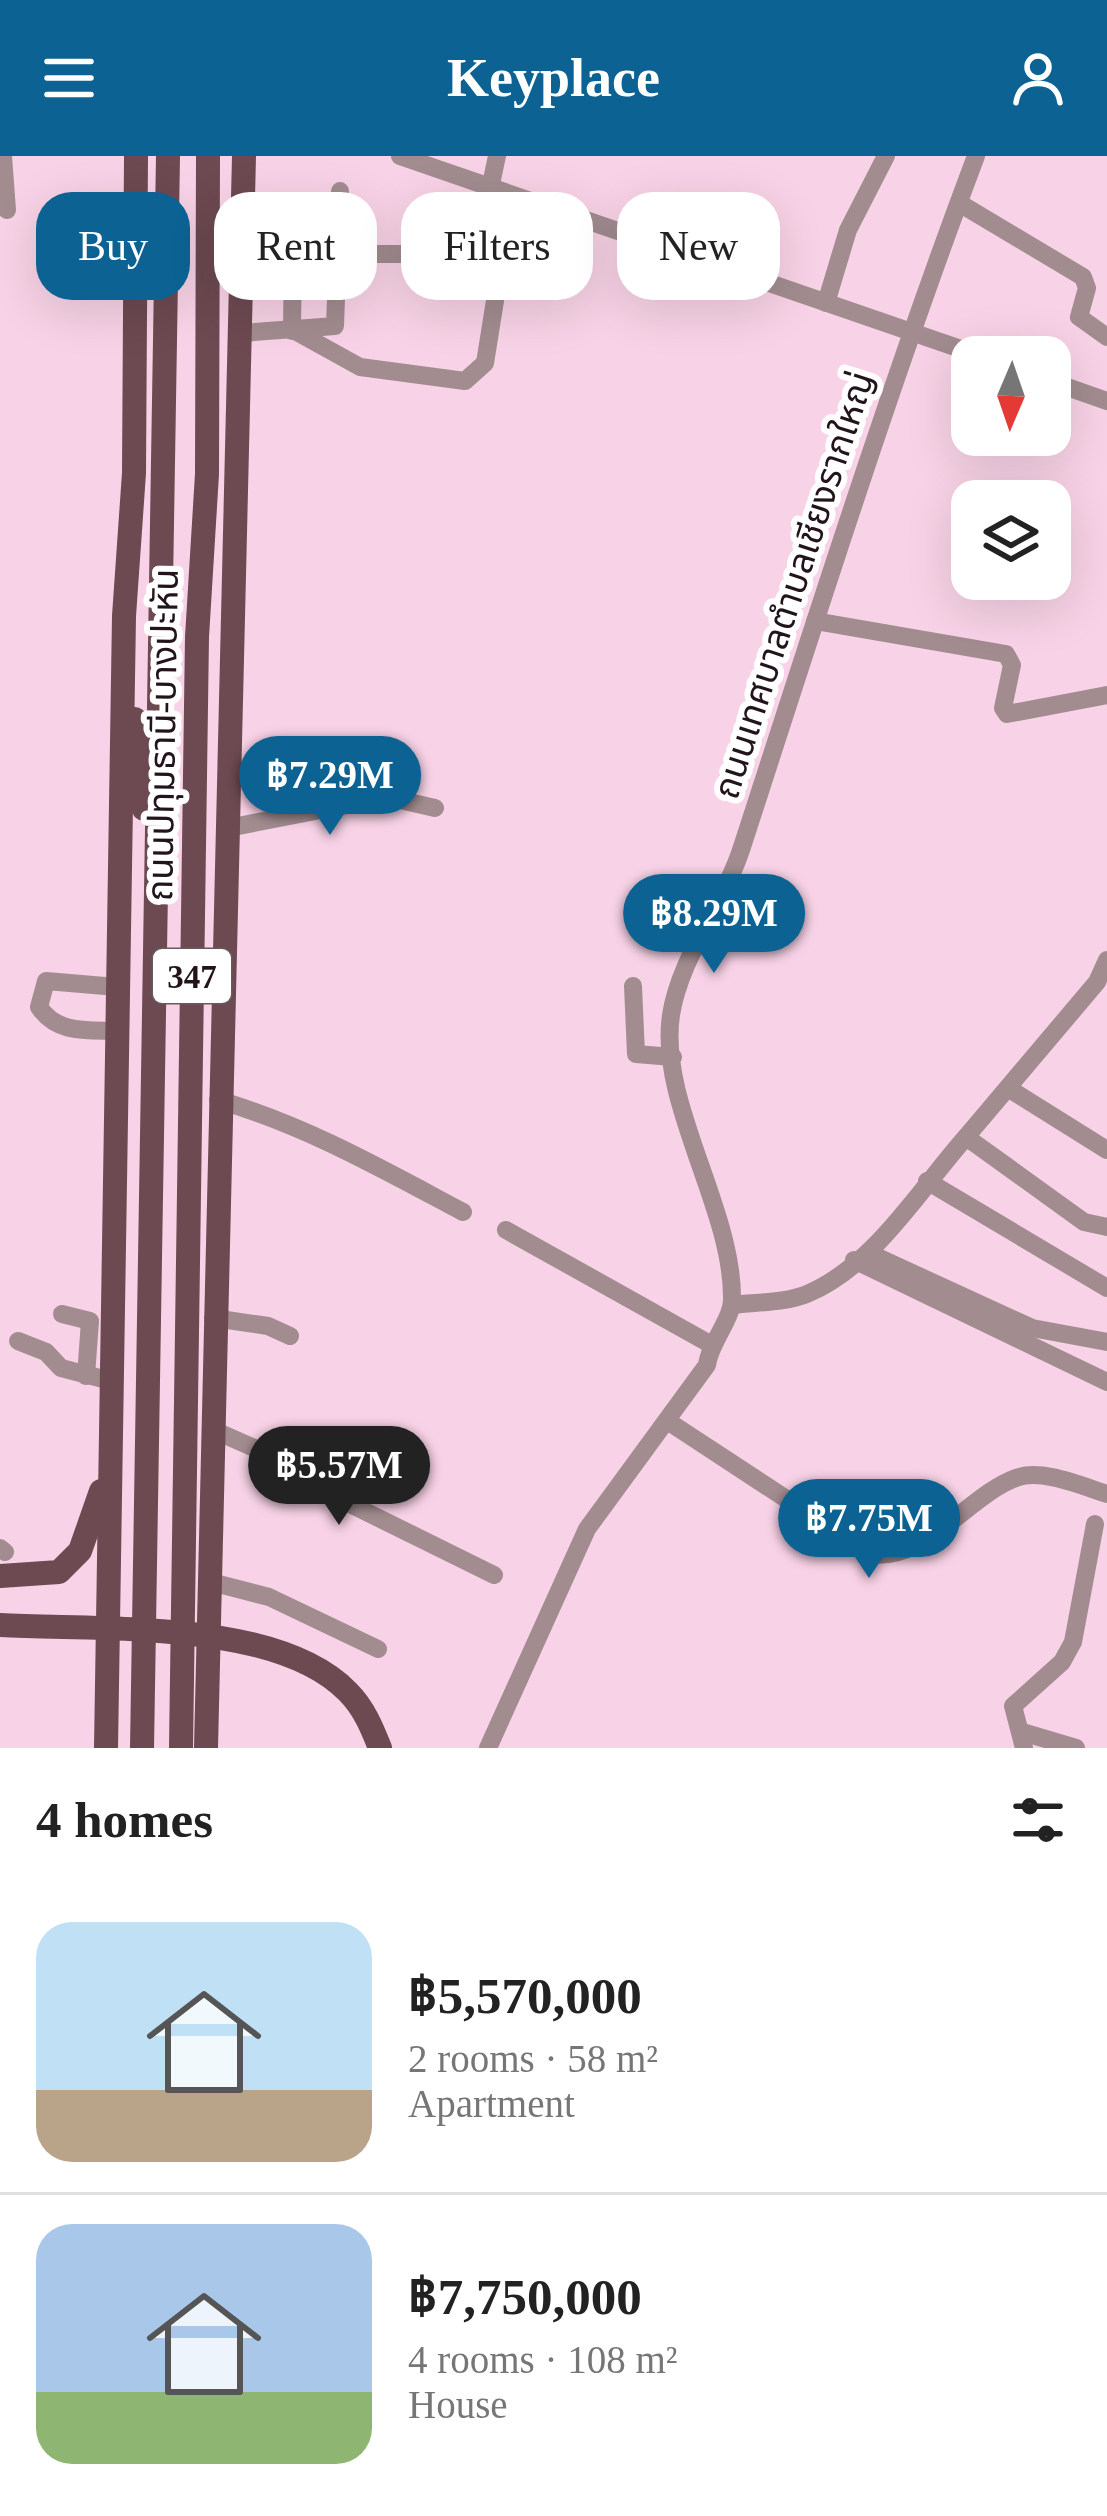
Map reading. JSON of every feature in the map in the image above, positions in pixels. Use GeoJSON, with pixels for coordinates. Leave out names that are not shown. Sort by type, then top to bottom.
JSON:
{"type":"FeatureCollection","features":[{"type":"Feature","properties":{"kind":"main road","name":"347"},"geometry":{"type":"LineString","coordinates":[[106,1748],[110,1432],[99,1378],[116,1031],[124,616],[134,472],[136,156]]}},
{"type":"Feature","properties":{"kind":"main road","name":"ถนนปทุมธานี-บางปะหัน"},"geometry":{"type":"LineString","coordinates":[[142,1748],[168,156]]}},
{"type":"Feature","properties":{"kind":"main road","name":"ถนนปทุมธานี-บางปะหัน"},"geometry":{"type":"LineString","coordinates":[[182,1748],[197,637],[207,474],[208,156]]}},
{"type":"Feature","properties":{"kind":"main road","name":"347"},"geometry":{"type":"LineString","coordinates":[[206,1748],[244,156]]}},
{"type":"Feature","properties":{"kind":"main road"},"geometry":{"type":"LineString","coordinates":[[124,616],[155,913]]}},
{"type":"Feature","properties":{"kind":"main road"},"geometry":{"type":"LineString","coordinates":[[197,637],[228,891]]}},
{"type":"Feature","properties":{"kind":"main road"},"geometry":{"type":"LineString","coordinates":[[2,1559],[59,1572],[80,1552],[94,1522],[110,1432]]}},
{"type":"Feature","properties":{"kind":"main road"},"geometry":{"type":"LineString","coordinates":[[0,1625],[230,1640],[274,1650],[347,1691],[368,1719],[380,1748]]}},
{"type":"Feature","properties":{"kind":"street"},"geometry":{"type":"LineString","coordinates":[[4,156],[7,210]]}},
{"type":"Feature","properties":{"kind":"street"},"geometry":{"type":"LineString","coordinates":[[400,156],[951,345]]}},
{"type":"Feature","properties":{"kind":"street"},"geometry":{"type":"LineString","coordinates":[[490,189],[497,156]]}},
{"type":"Feature","properties":{"kind":"street"},"geometry":{"type":"LineString","coordinates":[[826,303],[857,210],[886,156]]}},
{"type":"Feature","properties":{"kind":"street","name":"ถนนเทศบาลตำบลเชียงรากใหญ่"},"geometry":{"type":"LineString","coordinates":[[733,1304],[728,1253],[674,1058],[672,1009],[738,860],[910,331],[976,156]]}},
{"type":"Feature","properties":{"kind":"street"},"geometry":{"type":"LineString","coordinates":[[958,203],[1083,277],[1087,288],[1079,317],[1107,337]]}},
{"type":"Feature","properties":{"kind":"street"},"geometry":{"type":"LineString","coordinates":[[377,254],[401,254]]}},
{"type":"Feature","properties":{"kind":"street"},"geometry":{"type":"LineString","coordinates":[[294,300],[294,331]]}},
{"type":"Feature","properties":{"kind":"street"},"geometry":{"type":"LineString","coordinates":[[242,333],[335,326],[336,300]]}},
{"type":"Feature","properties":{"kind":"street"},"geometry":{"type":"LineString","coordinates":[[294,331],[360,367],[465,381],[485,363],[495,300]]}},
{"type":"Feature","properties":{"kind":"street"},"geometry":{"type":"LineString","coordinates":[[1071,388],[1107,401]]}},
{"type":"Feature","properties":{"kind":"street"},"geometry":{"type":"LineString","coordinates":[[815,621],[1006,654],[1012,665],[1003,708],[1007,715],[1107,695]]}},
{"type":"Feature","properties":{"kind":"street"},"geometry":{"type":"LineString","coordinates":[[229,828],[387,797],[435,808]]}},
{"type":"Feature","properties":{"kind":"street"},"geometry":{"type":"LineString","coordinates":[[488,1748],[587,1529],[706,1365],[710,1344],[733,1304],[807,1294],[860,1256],[1011,1090],[1097,982],[1107,960]]}},
{"type":"Feature","properties":{"kind":"street"},"geometry":{"type":"LineString","coordinates":[[116,1031],[68,1029],[54,1024],[39,1007],[46,981],[117,987]]}},
{"type":"Feature","properties":{"kind":"street"},"geometry":{"type":"LineString","coordinates":[[633,986],[636,1054],[674,1058]]}},
{"type":"Feature","properties":{"kind":"street"},"geometry":{"type":"LineString","coordinates":[[1011,1090],[1107,1150]]}},
{"type":"Feature","properties":{"kind":"street"},"geometry":{"type":"LineString","coordinates":[[218,1100],[304,1132],[463,1212]]}},
{"type":"Feature","properties":{"kind":"street"},"geometry":{"type":"LineString","coordinates":[[966,1138],[1084,1222],[1107,1227]]}},
{"type":"Feature","properties":{"kind":"street"},"geometry":{"type":"LineString","coordinates":[[927,1181],[1107,1288]]}},
{"type":"Feature","properties":{"kind":"street"},"geometry":{"type":"LineString","coordinates":[[506,1230],[710,1344]]}},
{"type":"Feature","properties":{"kind":"street"},"geometry":{"type":"LineString","coordinates":[[860,1256],[1032,1328],[1107,1342]]}},
{"type":"Feature","properties":{"kind":"street"},"geometry":{"type":"LineString","coordinates":[[860,1256],[1107,1382]]}},
{"type":"Feature","properties":{"kind":"street"},"geometry":{"type":"LineString","coordinates":[[18,1341],[46,1352],[61,1368],[99,1378],[90,1322],[62,1314]]}},
{"type":"Feature","properties":{"kind":"street"},"geometry":{"type":"LineString","coordinates":[[213,1318],[268,1326],[290,1336]]}},
{"type":"Feature","properties":{"kind":"street"},"geometry":{"type":"LineString","coordinates":[[669,1422],[870,1554],[894,1556],[1018,1476],[1048,1477],[1107,1494]]}},
{"type":"Feature","properties":{"kind":"street"},"geometry":{"type":"LineString","coordinates":[[211,1430],[326,1480],[342,1500],[494,1575]]}},
{"type":"Feature","properties":{"kind":"street"},"geometry":{"type":"LineString","coordinates":[[1076,1748],[1023,1740],[1013,1706],[1062,1662],[1073,1642],[1095,1524]]}},
{"type":"Feature","properties":{"kind":"street"},"geometry":{"type":"LineString","coordinates":[[207,1581],[269,1597],[378,1648]]}}]}
